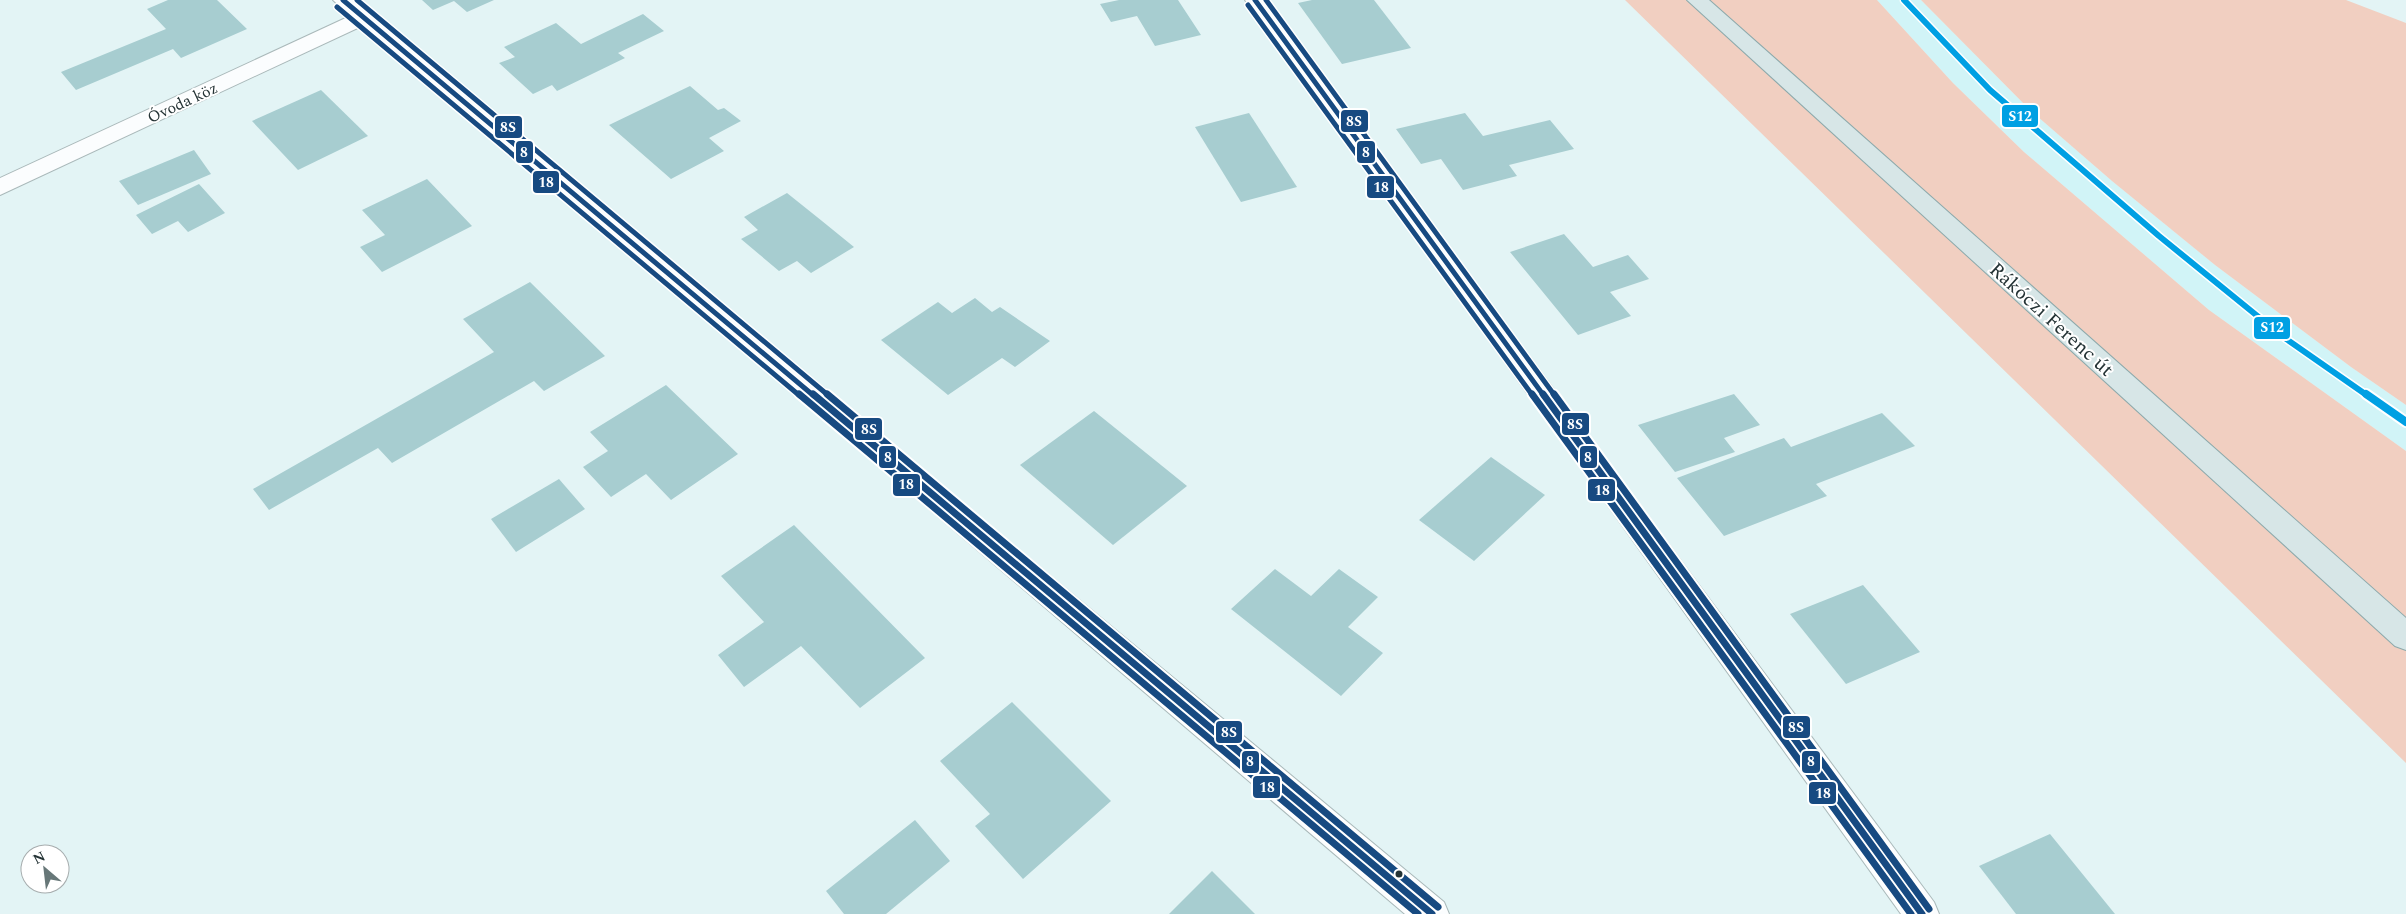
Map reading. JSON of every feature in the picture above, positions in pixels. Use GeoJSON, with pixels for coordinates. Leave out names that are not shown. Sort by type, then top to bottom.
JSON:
{"type":"FeatureCollection","features":[{"type":"Feature","properties":{"kind":"main road","name":"Rákóczi Ferenc út"},"geometry":{"type":"LineString","coordinates":[[1698,0],[2406,637]]}},
{"type":"Feature","properties":{"kind":"street"},"geometry":{"type":"LineString","coordinates":[[343,0],[1432,914]]}},
{"type":"Feature","properties":{"kind":"street"},"geometry":{"type":"LineString","coordinates":[[1255,0],[1922,914]]}},
{"type":"Feature","properties":{"kind":"street","name":"Óvoda köz"},"geometry":{"type":"LineString","coordinates":[[0,187],[364,18]]}},
{"type":"Feature","properties":{"kind":"shaded area"},"geometry":{"type":"Polygon","coordinates":[[[1625,0],[1877,0],[1953,83],[2024,152],[2209,310],[2406,451],[2406,763],[1625,0]]]}},
{"type":"Feature","properties":{"kind":"shaded area"},"geometry":{"type":"Polygon","coordinates":[[[1877,0],[1921,0],[2030,110],[2112,181],[2215,265],[2351,367],[2406,405],[2406,451],[2209,310],[2024,152],[1953,83],[1877,0]]]}},
{"type":"Feature","properties":{"kind":"shaded area"},"geometry":{"type":"Polygon","coordinates":[[[1921,0],[2346,0],[2406,23],[2406,405],[2351,367],[2215,265],[2112,181],[2030,110],[1921,0]]]}},
{"type":"Feature","properties":{"kind":"building"},"geometry":{"type":"Polygon","coordinates":[[[168,0],[217,0],[247,29],[181,58],[173,49],[76,90],[61,72],[166,29],[147,9],[168,0]]]}},
{"type":"Feature","properties":{"kind":"building"},"geometry":{"type":"Polygon","coordinates":[[[422,0],[494,0],[467,12],[454,1],[433,10],[422,0]]]}},
{"type":"Feature","properties":{"kind":"building"},"geometry":{"type":"Polygon","coordinates":[[[1119,0],[1178,0],[1201,35],[1155,46],[1137,16],[1111,22],[1100,4],[1119,0]]]}},
{"type":"Feature","properties":{"kind":"building"},"geometry":{"type":"Polygon","coordinates":[[[1312,0],[1374,0],[1411,48],[1342,64],[1298,3],[1312,0]]]}},
{"type":"Feature","properties":{"kind":"building"},"geometry":{"type":"Polygon","coordinates":[[[643,14],[664,31],[618,53],[625,58],[557,91],[552,85],[533,94],[499,63],[515,57],[504,47],[556,23],[581,44],[643,14]]]}},
{"type":"Feature","properties":{"kind":"building"},"geometry":{"type":"Polygon","coordinates":[[[690,86],[718,110],[724,108],[741,121],[709,138],[724,151],[671,179],[609,125],[690,86]]]}},
{"type":"Feature","properties":{"kind":"building"},"geometry":{"type":"Polygon","coordinates":[[[321,90],[368,136],[298,170],[252,121],[321,90]]]}},
{"type":"Feature","properties":{"kind":"building"},"geometry":{"type":"Polygon","coordinates":[[[1249,113],[1297,187],[1241,202],[1195,127],[1249,113]]]}},
{"type":"Feature","properties":{"kind":"building"},"geometry":{"type":"Polygon","coordinates":[[[1465,113],[1483,136],[1550,120],[1574,149],[1509,165],[1517,176],[1463,190],[1441,159],[1421,164],[1396,129],[1465,113]]]}},
{"type":"Feature","properties":{"kind":"building"},"geometry":{"type":"Polygon","coordinates":[[[194,150],[211,174],[138,205],[119,181],[194,150]]]}},
{"type":"Feature","properties":{"kind":"building"},"geometry":{"type":"Polygon","coordinates":[[[427,179],[472,226],[382,272],[360,247],[385,235],[362,210],[427,179]]]}},
{"type":"Feature","properties":{"kind":"building"},"geometry":{"type":"Polygon","coordinates":[[[199,184],[225,213],[188,232],[178,221],[152,234],[136,215],[199,184]]]}},
{"type":"Feature","properties":{"kind":"building"},"geometry":{"type":"Polygon","coordinates":[[[787,193],[854,247],[811,273],[797,261],[779,271],[741,239],[758,230],[744,217],[787,193]]]}},
{"type":"Feature","properties":{"kind":"building"},"geometry":{"type":"Polygon","coordinates":[[[1564,234],[1593,267],[1628,255],[1649,279],[1610,292],[1631,316],[1578,335],[1510,252],[1564,234]]]}},
{"type":"Feature","properties":{"kind":"building"},"geometry":{"type":"Polygon","coordinates":[[[530,282],[605,356],[544,391],[534,381],[392,463],[378,448],[269,510],[253,489],[494,352],[463,319],[530,282]]]}},
{"type":"Feature","properties":{"kind":"building"},"geometry":{"type":"Polygon","coordinates":[[[975,298],[992,312],[1000,307],[1050,341],[1015,367],[1002,358],[948,395],[881,340],[938,302],[952,313],[975,298]]]}},
{"type":"Feature","properties":{"kind":"building"},"geometry":{"type":"Polygon","coordinates":[[[666,385],[738,454],[671,500],[646,474],[611,497],[583,467],[608,451],[590,432],[666,385]]]}},
{"type":"Feature","properties":{"kind":"building"},"geometry":{"type":"Polygon","coordinates":[[[1734,394],[1760,425],[1724,438],[1735,452],[1675,472],[1638,425],[1734,394]]]}},
{"type":"Feature","properties":{"kind":"building"},"geometry":{"type":"Polygon","coordinates":[[[1094,411],[1187,486],[1113,545],[1020,465],[1094,411]]]}},
{"type":"Feature","properties":{"kind":"building"},"geometry":{"type":"Polygon","coordinates":[[[1882,413],[1915,446],[1816,484],[1827,496],[1724,536],[1677,478],[1784,438],[1791,447],[1882,413]]]}},
{"type":"Feature","properties":{"kind":"building"},"geometry":{"type":"Polygon","coordinates":[[[1491,457],[1545,495],[1474,561],[1419,520],[1491,457]]]}},
{"type":"Feature","properties":{"kind":"building"},"geometry":{"type":"Polygon","coordinates":[[[559,479],[585,509],[516,552],[491,519],[559,479]]]}},
{"type":"Feature","properties":{"kind":"building"},"geometry":{"type":"Polygon","coordinates":[[[794,525],[925,658],[860,708],[801,646],[744,687],[718,655],[764,622],[721,576],[794,525]]]}},
{"type":"Feature","properties":{"kind":"building"},"geometry":{"type":"Polygon","coordinates":[[[1275,569],[1311,596],[1339,569],[1378,597],[1348,627],[1383,653],[1341,696],[1231,609],[1275,569]]]}},
{"type":"Feature","properties":{"kind":"building"},"geometry":{"type":"Polygon","coordinates":[[[1863,585],[1920,652],[1846,684],[1790,614],[1863,585]]]}},
{"type":"Feature","properties":{"kind":"building"},"geometry":{"type":"Polygon","coordinates":[[[1012,702],[1111,801],[1023,879],[975,826],[990,814],[940,761],[1012,702]]]}},
{"type":"Feature","properties":{"kind":"building"},"geometry":{"type":"Polygon","coordinates":[[[915,820],[950,861],[886,914],[844,914],[826,891],[915,820]]]}},
{"type":"Feature","properties":{"kind":"building"},"geometry":{"type":"Polygon","coordinates":[[[2050,834],[2115,914],[2016,914],[1979,866],[2050,834]]]}},
{"type":"Feature","properties":{"kind":"building"},"geometry":{"type":"Polygon","coordinates":[[[1212,871],[1255,914],[1169,914],[1212,871]]]}},
{"type":"Feature","properties":{"kind":"transit line","name":"8"},"geometry":{"type":"LineString","coordinates":[[343,0],[1432,914]]}},
{"type":"Feature","properties":{"kind":"transit line","name":"8S"},"geometry":{"type":"LineString","coordinates":[[357,0],[1438,907]]}},
{"type":"Feature","properties":{"kind":"transit line","name":"8"},"geometry":{"type":"LineString","coordinates":[[1255,0],[1922,914]]}},
{"type":"Feature","properties":{"kind":"transit line","name":"8S"},"geometry":{"type":"LineString","coordinates":[[1266,0],[1929,909]]}},
{"type":"Feature","properties":{"kind":"transit line","name":"S12"},"geometry":{"type":"LineString","coordinates":[[1904,0],[1990,90],[2159,236],[2282,336],[2406,422]]}},
{"type":"Feature","properties":{"kind":"transit line","name":"18"},"geometry":{"type":"LineString","coordinates":[[1248,5],[1911,914]]}},
{"type":"Feature","properties":{"kind":"transit line","name":"18"},"geometry":{"type":"LineString","coordinates":[[337,7],[1418,914]]}}]}
